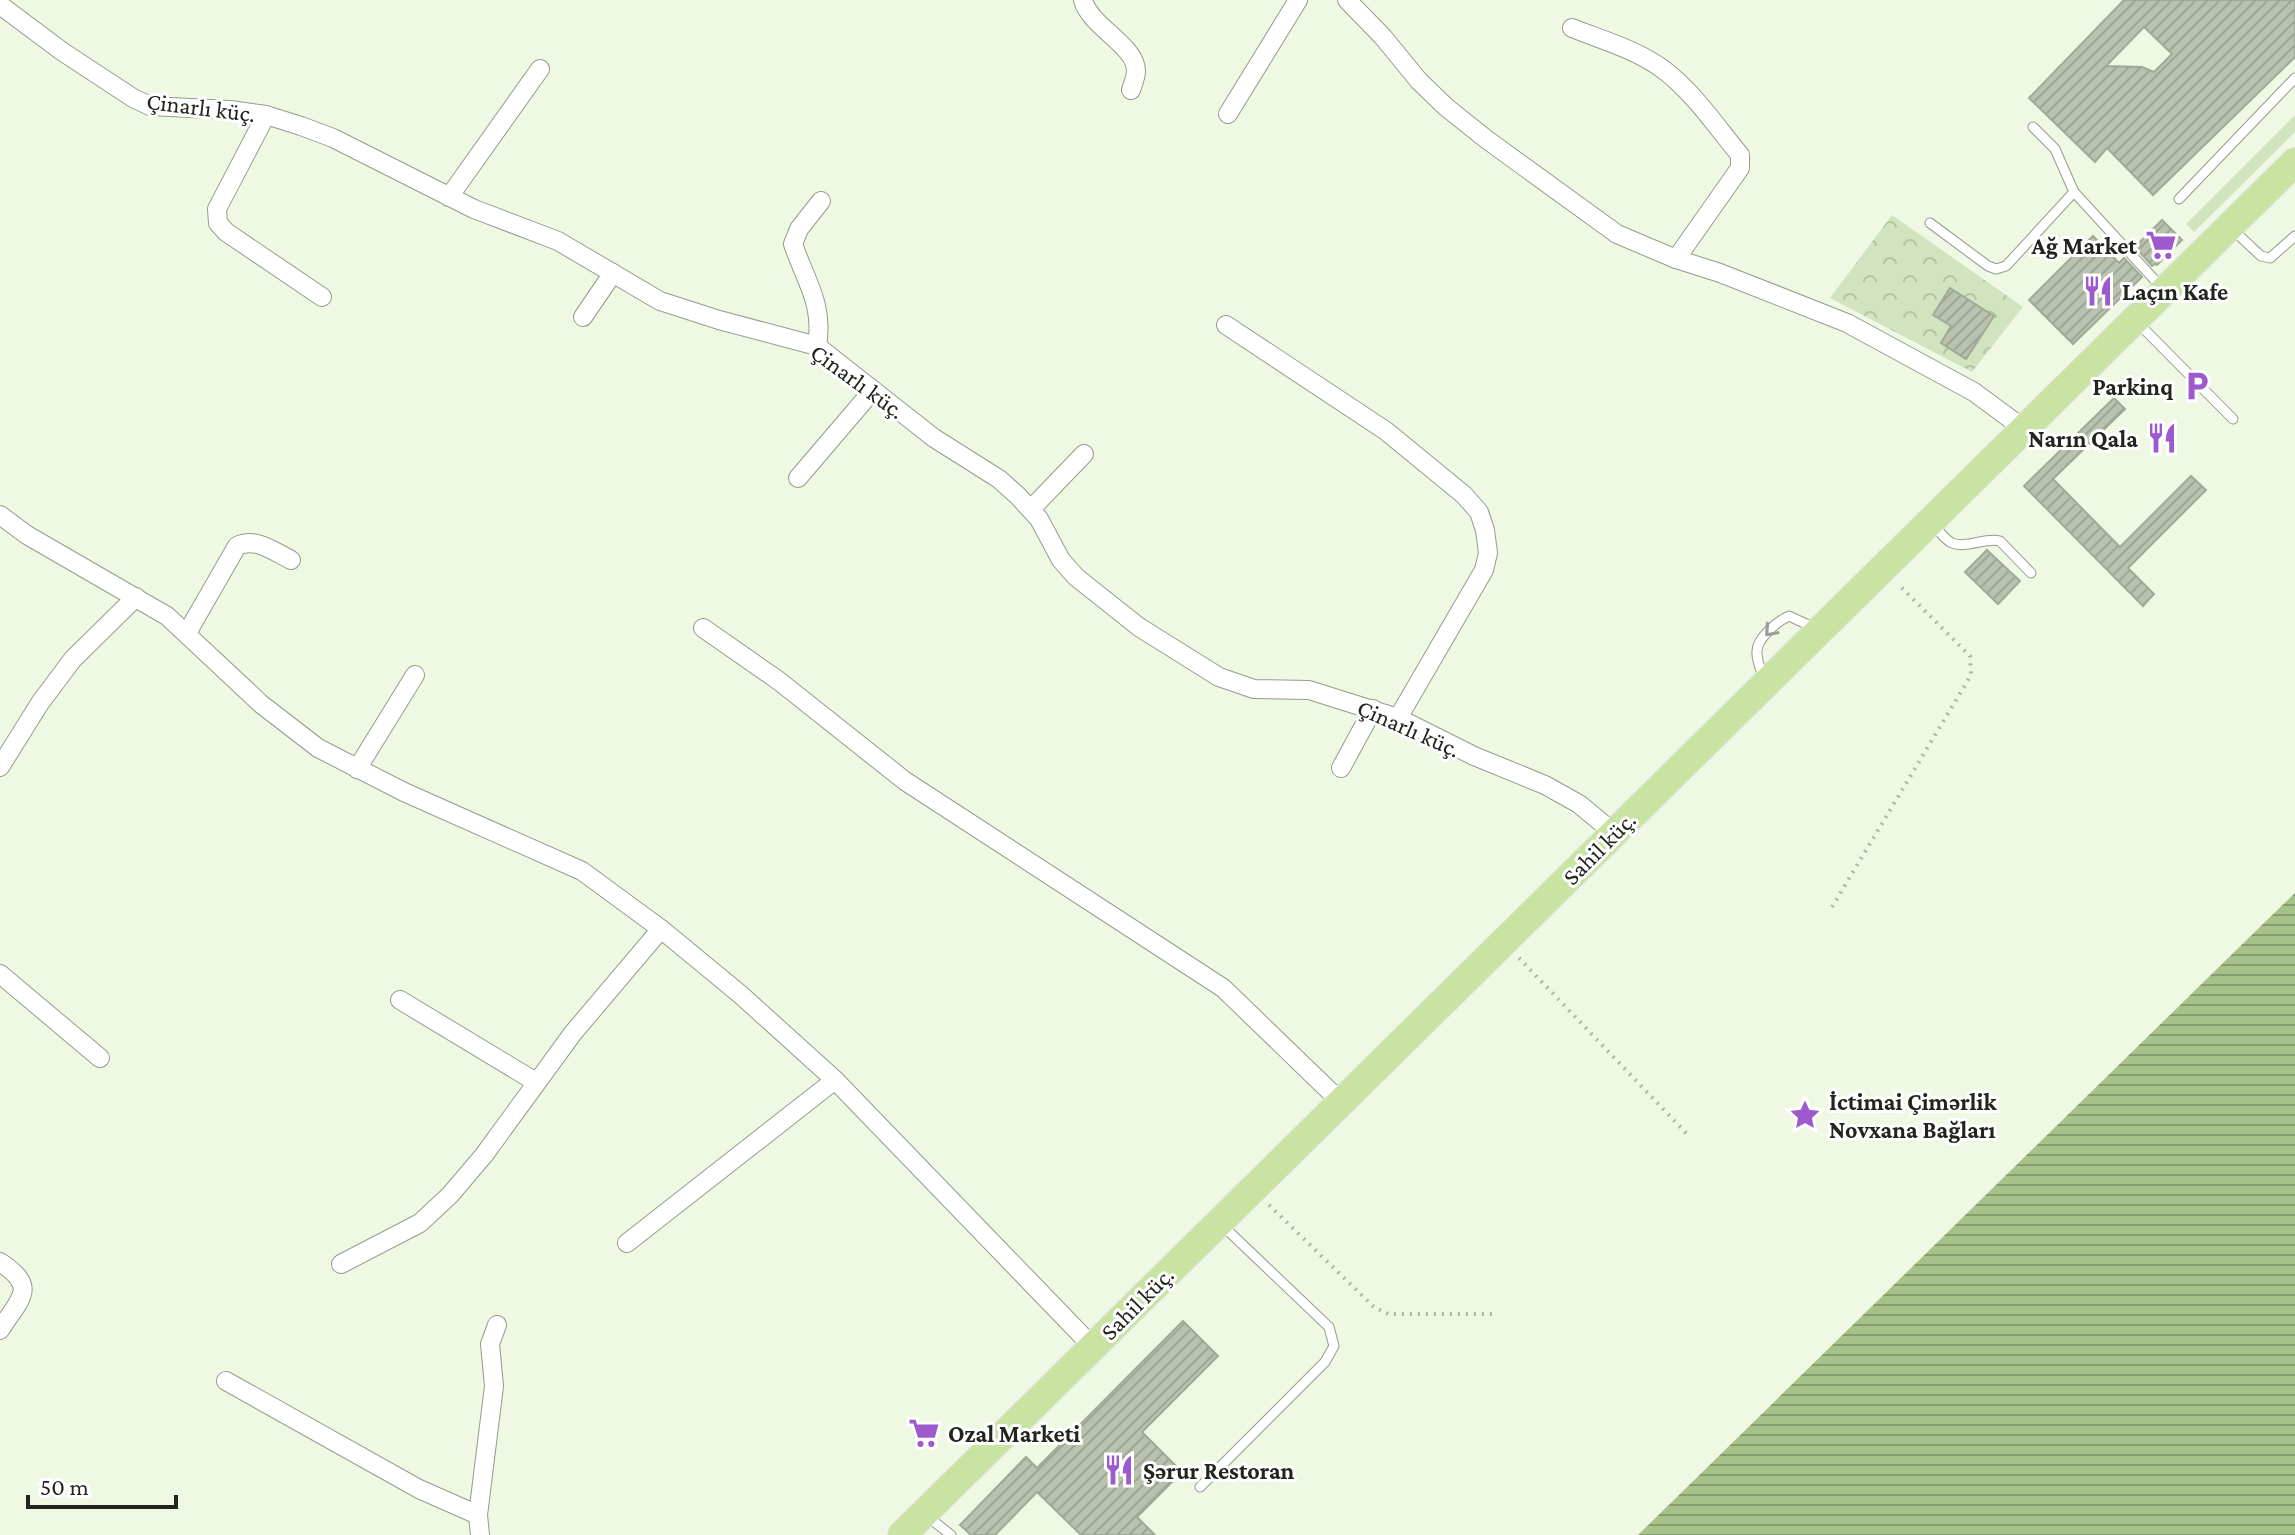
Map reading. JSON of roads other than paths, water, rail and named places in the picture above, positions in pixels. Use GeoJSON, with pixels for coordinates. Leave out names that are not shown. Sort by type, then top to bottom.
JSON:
{"type":"FeatureCollection","features":[{"type":"Feature","properties":{"kind":"main road","name":"Sahil küç."},"geometry":{"type":"LineString","coordinates":[[902,1535],[2295,162]]}},
{"type":"Feature","properties":{"kind":"street"},"geometry":{"type":"LineString","coordinates":[[1083,0],[1086,11],[1130,54],[1136,69],[1131,90]]}},
{"type":"Feature","properties":{"kind":"street"},"geometry":{"type":"LineString","coordinates":[[1228,114],[1298,0]]}},
{"type":"Feature","properties":{"kind":"street"},"geometry":{"type":"LineString","coordinates":[[1347,0],[1419,81],[1486,139],[1617,234],[1847,323],[1974,392],[2024,429]]}},
{"type":"Feature","properties":{"kind":"street","name":"Çinarlı küç."},"geometry":{"type":"LineString","coordinates":[[0,5],[63,52],[150,106],[266,115],[333,138],[449,197],[558,241],[660,301],[817,346],[934,438],[999,479],[1031,509],[1061,560],[1076,577],[1139,627],[1219,677],[1254,689],[1309,690],[1398,718],[1474,756],[1545,785],[1579,804],[1614,833]]}},
{"type":"Feature","properties":{"kind":"street"},"geometry":{"type":"LineString","coordinates":[[1572,28],[1630,51],[1663,69],[1689,94],[1740,155],[1740,168],[1676,259]]}},
{"type":"Feature","properties":{"kind":"street"},"geometry":{"type":"LineString","coordinates":[[449,197],[540,69]]}},
{"type":"Feature","properties":{"kind":"street"},"geometry":{"type":"LineString","coordinates":[[266,115],[217,209],[218,223],[226,232],[322,297]]}},
{"type":"Feature","properties":{"kind":"street"},"geometry":{"type":"LineString","coordinates":[[817,346],[819,309],[793,244],[799,229],[821,201]]}},
{"type":"Feature","properties":{"kind":"street"},"geometry":{"type":"LineString","coordinates":[[583,317],[613,273]]}},
{"type":"Feature","properties":{"kind":"street"},"geometry":{"type":"LineString","coordinates":[[1226,325],[1386,431],[1464,495],[1479,512],[1488,553],[1484,570],[1398,718]]}},
{"type":"Feature","properties":{"kind":"street"},"geometry":{"type":"LineString","coordinates":[[798,478],[873,390]]}},
{"type":"Feature","properties":{"kind":"street"},"geometry":{"type":"LineString","coordinates":[[1031,509],[1084,454]]}},
{"type":"Feature","properties":{"kind":"street"},"geometry":{"type":"LineString","coordinates":[[0,515],[27,535],[136,597],[187,633],[293,731],[357,769],[582,871],[661,929],[741,995],[835,1080],[1093,1347]]}},
{"type":"Feature","properties":{"kind":"street"},"geometry":{"type":"LineString","coordinates":[[187,633],[237,546],[247,541],[257,543],[291,560]]}},
{"type":"Feature","properties":{"kind":"street"},"geometry":{"type":"LineString","coordinates":[[0,767],[40,703],[73,659],[136,597]]}},
{"type":"Feature","properties":{"kind":"street"},"geometry":{"type":"LineString","coordinates":[[703,628],[779,681],[905,781],[1223,988],[1341,1102]]}},
{"type":"Feature","properties":{"kind":"street"},"geometry":{"type":"LineString","coordinates":[[357,769],[415,675]]}},
{"type":"Feature","properties":{"kind":"street"},"geometry":{"type":"LineString","coordinates":[[1341,768],[1373,709]]}},
{"type":"Feature","properties":{"kind":"street"},"geometry":{"type":"LineString","coordinates":[[341,1264],[420,1223],[450,1195],[484,1155],[536,1082],[661,929]]}},
{"type":"Feature","properties":{"kind":"street"},"geometry":{"type":"LineString","coordinates":[[0,974],[100,1058]]}},
{"type":"Feature","properties":{"kind":"street"},"geometry":{"type":"LineString","coordinates":[[400,1000],[536,1082]]}},
{"type":"Feature","properties":{"kind":"street"},"geometry":{"type":"LineString","coordinates":[[627,1243],[835,1080]]}},
{"type":"Feature","properties":{"kind":"street"},"geometry":{"type":"LineString","coordinates":[[0,1262],[16,1273],[23,1284],[23,1293],[0,1330]]}},
{"type":"Feature","properties":{"kind":"street"},"geometry":{"type":"LineString","coordinates":[[480,1535],[478,1515],[494,1386],[490,1344],[497,1325]]}},
{"type":"Feature","properties":{"kind":"street"},"geometry":{"type":"LineString","coordinates":[[226,1381],[419,1489],[478,1515]]}},
{"type":"Feature","properties":{"kind":"lane"},"geometry":{"type":"LineString","coordinates":[[2179,199],[2295,78]]}},
{"type":"Feature","properties":{"kind":"lane"},"geometry":{"type":"LineString","coordinates":[[2033,127],[2055,149],[2074,192],[2165,291]]}},
{"type":"Feature","properties":{"kind":"lane"},"geometry":{"type":"LineString","coordinates":[[1930,223],[1996,269],[2006,266],[2074,192]]}},
{"type":"Feature","properties":{"kind":"lane"},"geometry":{"type":"LineString","coordinates":[[2230,226],[2261,256],[2270,258],[2295,236]]}},
{"type":"Feature","properties":{"kind":"lane"},"geometry":{"type":"LineString","coordinates":[[2135,320],[2233,419]]}},
{"type":"Feature","properties":{"kind":"lane"},"geometry":{"type":"LineString","coordinates":[[1930,522],[1951,543],[2000,541],[2031,573]]}},
{"type":"Feature","properties":{"kind":"lane"},"geometry":{"type":"LineString","coordinates":[[1200,1487],[1325,1362],[1334,1346],[1329,1327],[1219,1222]]}},
{"type":"Feature","properties":{"kind":"lane"},"geometry":{"type":"LineString","coordinates":[[924,1513],[951,1535]]}},
{"type":"Feature","properties":{"kind":"place","name":"Ağ Market"},"geometry":{"type":"Point","coordinates":[2161,245]}},
{"type":"Feature","properties":{"kind":"place","name":"Laçın Kafe"},"geometry":{"type":"Point","coordinates":[2098,291]}},
{"type":"Feature","properties":{"kind":"place","name":"Parkinq"},"geometry":{"type":"Point","coordinates":[2197,386]}},
{"type":"Feature","properties":{"kind":"place","name":"Narın Qala"},"geometry":{"type":"Point","coordinates":[2162,438]}},
{"type":"Feature","properties":{"kind":"place","name":"İctimai Çimərlik Novxana Bağları"},"geometry":{"type":"Point","coordinates":[1805,1115]}},
{"type":"Feature","properties":{"kind":"place","name":"Ozal Marketi"},"geometry":{"type":"Point","coordinates":[924,1433]}},
{"type":"Feature","properties":{"kind":"place","name":"Şərur Restoran"},"geometry":{"type":"Point","coordinates":[1119,1470]}}]}
